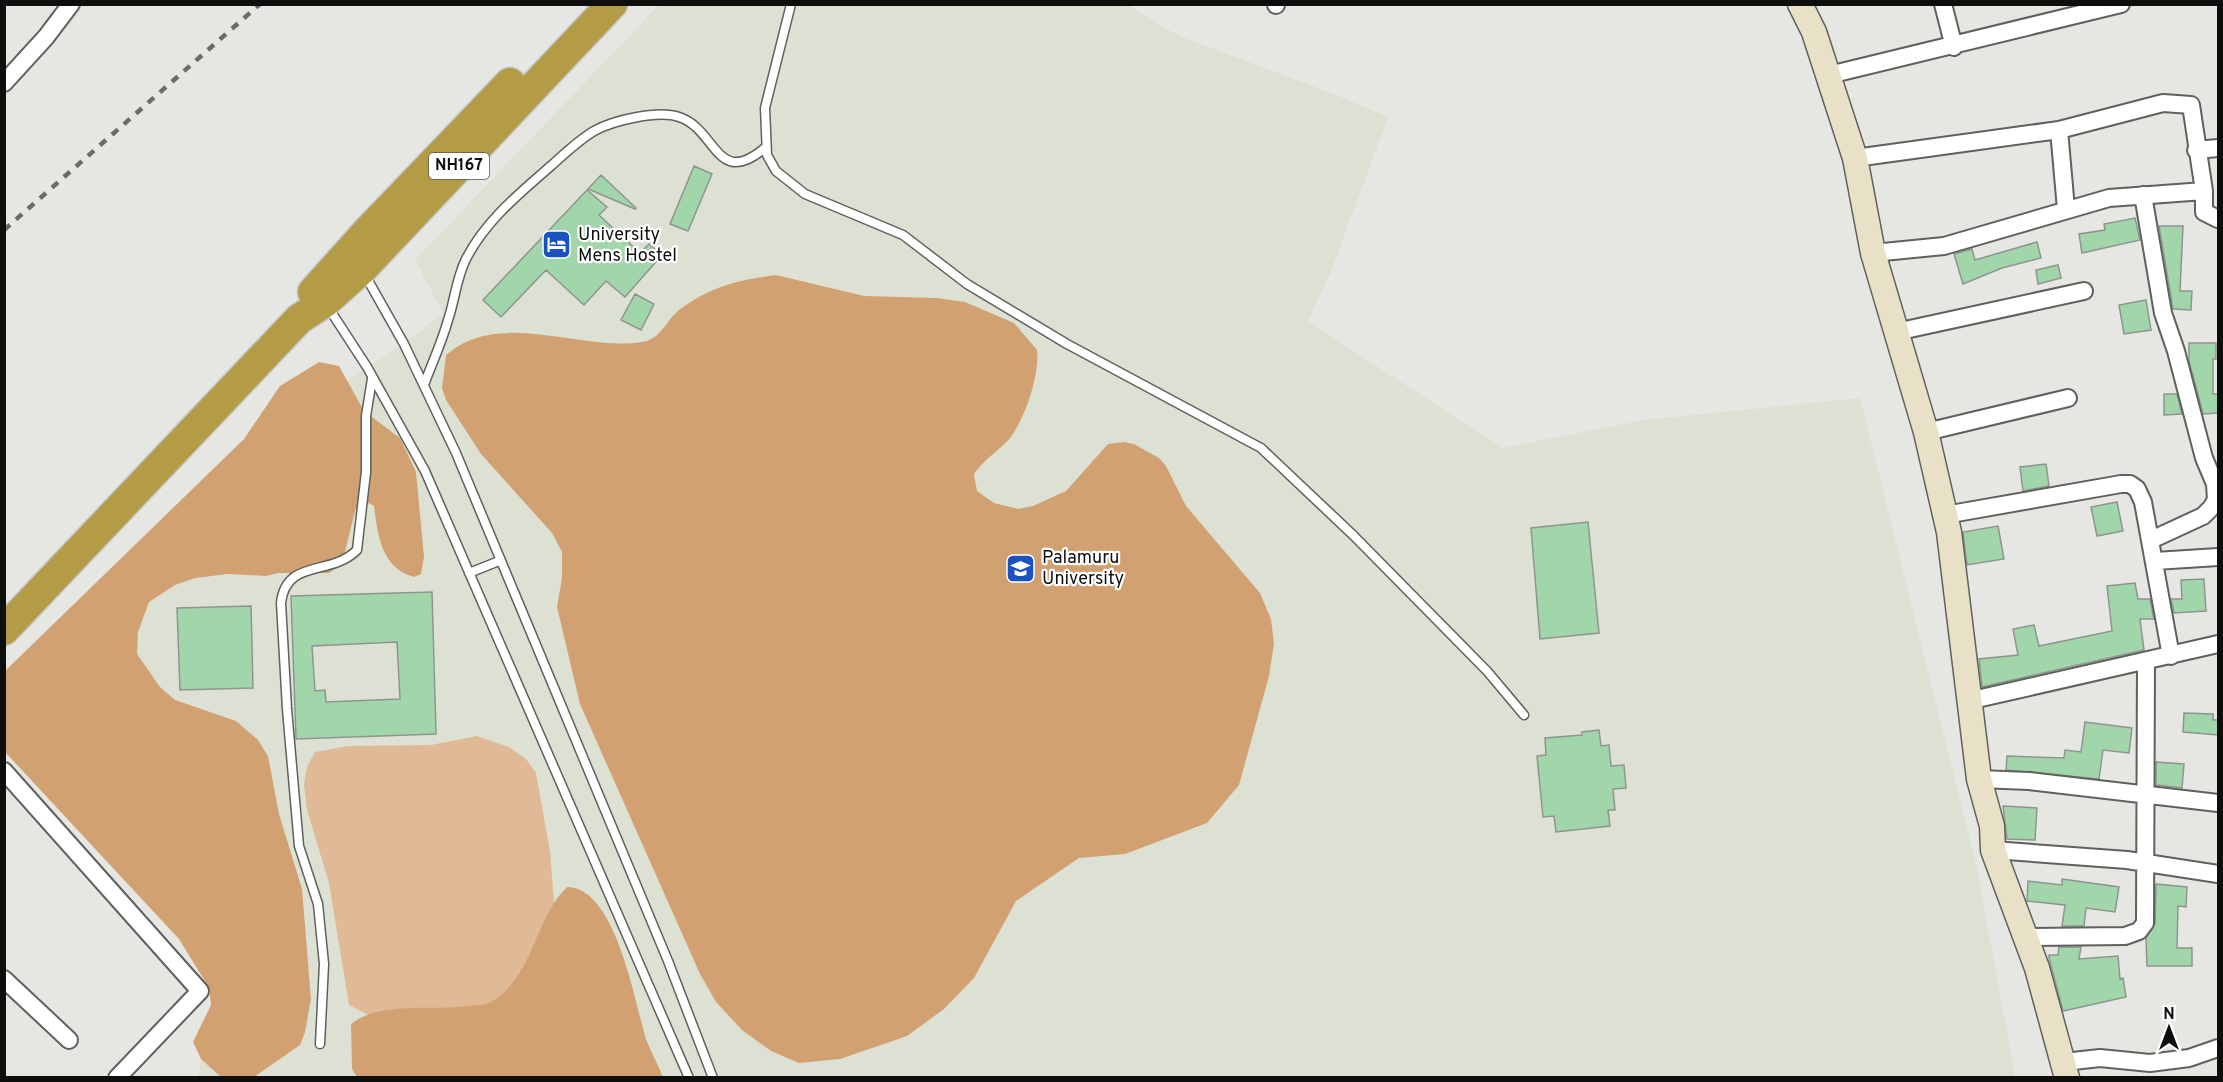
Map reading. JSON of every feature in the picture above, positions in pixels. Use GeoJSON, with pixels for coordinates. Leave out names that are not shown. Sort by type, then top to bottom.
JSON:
{"type":"FeatureCollection","features":[{"type":"Feature","properties":{"kind":"highway","name":"NH167"},"geometry":{"type":"LineString","coordinates":[[354,262],[584,4]]}},
{"type":"Feature","properties":{"kind":"highway","name":"NH167"},"geometry":{"type":"LineString","coordinates":[[4,630],[320,296],[612,4]]}},
{"type":"Feature","properties":{"kind":"street"},"geometry":{"type":"LineString","coordinates":[[4,82],[46,37],[71,4]]}},
{"type":"Feature","properties":{"kind":"street"},"geometry":{"type":"LineString","coordinates":[[1800,4],[1814,32],[1855,158],[1873,253],[1926,432],[1945,515],[1979,778],[1992,826],[1993,850],[2026,937],[2065,1070],[2100,1058],[2150,1064],[2188,1058],[2218,1048]]}},
{"type":"Feature","properties":{"kind":"street"},"geometry":{"type":"LineString","coordinates":[[1943,4],[1954,47]]}},
{"type":"Feature","properties":{"kind":"street"},"geometry":{"type":"LineString","coordinates":[[2054,4],[2059,21]]}},
{"type":"Feature","properties":{"kind":"street"},"geometry":{"type":"LineString","coordinates":[[1829,75],[1954,47],[2121,4]]}},
{"type":"Feature","properties":{"kind":"street"},"geometry":{"type":"LineString","coordinates":[[1855,158],[2059,130],[2163,103],[2191,105],[2204,191],[2204,212],[2218,219]]}},
{"type":"Feature","properties":{"kind":"street"},"geometry":{"type":"LineString","coordinates":[[2059,130],[2066,209]]}},
{"type":"Feature","properties":{"kind":"street"},"geometry":{"type":"LineString","coordinates":[[2196,150],[2218,148]]}},
{"type":"Feature","properties":{"kind":"street"},"geometry":{"type":"LineString","coordinates":[[1873,253],[1944,246],[2109,198],[2204,191]]}},
{"type":"Feature","properties":{"kind":"street"},"geometry":{"type":"LineString","coordinates":[[2144,195],[2163,314],[2176,351],[2204,458],[2216,484],[2216,500],[2203,516],[2151,540]]}},
{"type":"Feature","properties":{"kind":"street"},"geometry":{"type":"LineString","coordinates":[[1896,332],[2084,291]]}},
{"type":"Feature","properties":{"kind":"street"},"geometry":{"type":"LineString","coordinates":[[1926,432],[2068,398]]}},
{"type":"Feature","properties":{"kind":"street"},"geometry":{"type":"LineString","coordinates":[[1945,515],[2095,488],[2130,484],[2137,489],[2143,502],[2171,656]]}},
{"type":"Feature","properties":{"kind":"street"},"geometry":{"type":"LineString","coordinates":[[2155,561],[2218,556]]}},
{"type":"Feature","properties":{"kind":"street"},"geometry":{"type":"LineString","coordinates":[[1968,700],[2146,662],[2218,644]]}},
{"type":"Feature","properties":{"kind":"street"},"geometry":{"type":"LineString","coordinates":[[2026,937],[2125,936],[2139,931],[2145,923],[2146,662]]}},
{"type":"Feature","properties":{"kind":"street"},"geometry":{"type":"LineString","coordinates":[[4,771],[200,992],[117,1077]]}},
{"type":"Feature","properties":{"kind":"street"},"geometry":{"type":"LineString","coordinates":[[1979,778],[2029,781],[2218,803]]}},
{"type":"Feature","properties":{"kind":"street"},"geometry":{"type":"LineString","coordinates":[[1993,850],[2144,863],[2218,874]]}},
{"type":"Feature","properties":{"kind":"street"},"geometry":{"type":"LineString","coordinates":[[4,979],[69,1040]]}},
{"type":"Feature","properties":{"kind":"lane"},"geometry":{"type":"LineString","coordinates":[[791,4],[765,108],[766,155],[776,171],[805,194],[903,235],[966,284],[1067,344],[1261,448],[1353,535],[1470,654],[1524,715]]}},
{"type":"Feature","properties":{"kind":"lane"},"geometry":{"type":"LineString","coordinates":[[424,385],[448,320],[460,274],[478,239],[507,204],[581,139],[609,124],[658,116],[679,117],[693,125],[704,134],[721,158],[727,161],[755,157],[766,147]]}},
{"type":"Feature","properties":{"kind":"lane"},"geometry":{"type":"LineString","coordinates":[[354,262],[424,385],[456,453],[499,561],[664,950],[713,1077]]}},
{"type":"Feature","properties":{"kind":"lane"},"geometry":{"type":"LineString","coordinates":[[320,296],[372,379],[425,471],[689,1077]]}},
{"type":"Feature","properties":{"kind":"lane"},"geometry":{"type":"LineString","coordinates":[[320,1044],[324,964],[318,904],[299,846],[287,709],[282,587],[291,577],[338,564],[357,550],[366,472],[366,416],[372,379]]}},
{"type":"Feature","properties":{"kind":"lane"},"geometry":{"type":"LineString","coordinates":[[469,573],[499,561]]}},
{"type":"Feature","properties":{"kind":"shaded area","name":"Palamuru University"},"geometry":{"type":"Polygon","coordinates":[[[659,5],[1128,5],[1177,35],[1339,96],[1388,117],[1330,274],[1308,321],[1502,448],[1644,420],[1860,398],[1976,863],[2015,1077],[198,1077],[215,980],[5,739],[4,688],[348,380],[404,344],[443,313],[415,260],[659,5]]]}},
{"type":"Feature","properties":{"kind":"shaded area"},"geometry":{"type":"Polygon","coordinates":[[[776,275],[864,296],[937,298],[965,302],[1014,323],[1037,350],[1034,383],[1016,430],[974,474],[977,491],[994,503],[1018,509],[1033,506],[1066,491],[1108,444],[1124,442],[1134,444],[1159,458],[1166,466],[1186,506],[1260,593],[1271,619],[1274,644],[1269,676],[1239,785],[1207,823],[1125,854],[1079,858],[1016,901],[974,978],[944,1009],[907,1036],[840,1059],[799,1063],[771,1051],[742,1030],[716,1002],[700,974],[580,704],[557,607],[562,578],[562,552],[552,533],[481,454],[446,400],[442,388],[446,355],[467,341],[491,335],[515,333],[618,344],[648,341],[654,338],[674,314],[702,295],[725,285],[776,275]]]}},
{"type":"Feature","properties":{"kind":"shaded area"},"geometry":{"type":"Polygon","coordinates":[[[319,362],[339,366],[364,411],[400,438],[416,472],[424,557],[421,574],[414,577],[394,566],[383,549],[374,506],[365,501],[358,504],[355,511],[342,564],[329,573],[278,573],[266,576],[228,574],[195,578],[175,585],[149,602],[138,632],[137,654],[160,687],[175,700],[236,721],[258,740],[268,756],[279,814],[302,889],[311,999],[305,1032],[300,1045],[254,1077],[221,1077],[201,1059],[193,1042],[211,1005],[209,988],[179,939],[5,752],[5,671],[244,439],[280,386],[319,362]]]}},
{"type":"Feature","properties":{"kind":"shaded area"},"geometry":{"type":"Polygon","coordinates":[[[477,736],[509,747],[526,759],[536,773],[550,851],[556,927],[512,1003],[386,1024],[349,1005],[329,883],[307,810],[304,784],[307,767],[315,752],[348,746],[431,745],[477,736]]]}},
{"type":"Feature","properties":{"kind":"shaded area"},"geometry":{"type":"Polygon","coordinates":[[[567,887],[584,892],[598,906],[611,926],[629,975],[646,1039],[663,1077],[357,1077],[352,1069],[351,1024],[376,1012],[489,1003],[504,993],[515,980],[547,915],[567,887]]]}},
{"type":"Feature","properties":{"kind":"building"},"geometry":{"type":"Polygon","coordinates":[[[694,166],[712,174],[688,231],[670,224],[694,166]]]}},
{"type":"Feature","properties":{"kind":"building"},"geometry":{"type":"Polygon","coordinates":[[[601,175],[636,208],[588,189],[601,175]]]}},
{"type":"Feature","properties":{"kind":"building","name":"University Mens Hostel"},"geometry":{"type":"Polygon","coordinates":[[[587,190],[607,207],[599,215],[640,253],[649,244],[662,255],[625,297],[606,281],[584,305],[546,270],[501,317],[483,300],[587,190]]]}},
{"type":"Feature","properties":{"kind":"building"},"geometry":{"type":"Polygon","coordinates":[[[2135,218],[2140,240],[2082,253],[2079,234],[2105,230],[2104,224],[2135,218]]]}},
{"type":"Feature","properties":{"kind":"building"},"geometry":{"type":"Polygon","coordinates":[[[2159,226],[2183,226],[2180,291],[2192,291],[2191,310],[2173,309],[2159,226]]]}},
{"type":"Feature","properties":{"kind":"building"},"geometry":{"type":"Polygon","coordinates":[[[2037,242],[2041,258],[2002,268],[1963,284],[1954,254],[1972,249],[1975,260],[2037,242]]]}},
{"type":"Feature","properties":{"kind":"building"},"geometry":{"type":"Polygon","coordinates":[[[2058,265],[2061,278],[2038,284],[2036,270],[2058,265]]]}},
{"type":"Feature","properties":{"kind":"building"},"geometry":{"type":"Polygon","coordinates":[[[635,294],[654,304],[641,330],[621,320],[635,294]]]}},
{"type":"Feature","properties":{"kind":"building"},"geometry":{"type":"Polygon","coordinates":[[[2146,300],[2151,330],[2124,334],[2119,305],[2146,300]]]}},
{"type":"Feature","properties":{"kind":"building"},"geometry":{"type":"Polygon","coordinates":[[[2189,343],[2216,343],[2216,359],[2213,359],[2213,394],[2218,394],[2218,413],[2203,414],[2189,361],[2189,343]]]}},
{"type":"Feature","properties":{"kind":"building"},"geometry":{"type":"Polygon","coordinates":[[[2164,394],[2177,394],[2182,414],[2164,415],[2164,394]]]}},
{"type":"Feature","properties":{"kind":"building"},"geometry":{"type":"Polygon","coordinates":[[[2046,464],[2049,486],[2023,491],[2020,467],[2046,464]]]}},
{"type":"Feature","properties":{"kind":"building"},"geometry":{"type":"Polygon","coordinates":[[[2117,502],[2123,531],[2097,536],[2091,507],[2117,502]]]}},
{"type":"Feature","properties":{"kind":"building"},"geometry":{"type":"Polygon","coordinates":[[[1588,522],[1599,633],[1540,639],[1531,528],[1588,522]]]}},
{"type":"Feature","properties":{"kind":"building"},"geometry":{"type":"Polygon","coordinates":[[[1998,526],[2004,559],[1967,565],[1963,532],[1998,526]]]}},
{"type":"Feature","properties":{"kind":"building"},"geometry":{"type":"Polygon","coordinates":[[[2204,579],[2206,611],[2174,613],[2171,599],[2182,599],[2181,580],[2204,579]]]}},
{"type":"Feature","properties":{"kind":"building"},"geometry":{"type":"Polygon","coordinates":[[[2135,583],[2138,599],[2150,599],[2154,619],[2140,619],[2144,650],[1982,687],[1979,659],[2018,655],[2013,629],[2034,625],[2039,646],[2112,631],[2107,586],[2135,583]]]}},
{"type":"Feature","properties":{"kind":"building"},"geometry":{"type":"Polygon","coordinates":[[[432,592],[436,734],[296,739],[291,596],[432,592]],[[397,642],[312,646],[315,691],[325,690],[326,702],[400,699],[397,642]]]}},
{"type":"Feature","properties":{"kind":"building"},"geometry":{"type":"Polygon","coordinates":[[[251,606],[253,688],[180,690],[177,608],[251,606]]]}},
{"type":"Feature","properties":{"kind":"building"},"geometry":{"type":"Polygon","coordinates":[[[2184,713],[2213,714],[2213,720],[2218,720],[2218,735],[2183,732],[2184,713]]]}},
{"type":"Feature","properties":{"kind":"building"},"geometry":{"type":"Polygon","coordinates":[[[2085,722],[2132,728],[2129,753],[2103,750],[2099,779],[2006,770],[2007,756],[2064,758],[2065,750],[2081,752],[2085,722]]]}},
{"type":"Feature","properties":{"kind":"building"},"geometry":{"type":"Polygon","coordinates":[[[1599,730],[1601,746],[1609,745],[1611,766],[1624,765],[1626,788],[1613,789],[1615,810],[1608,810],[1610,826],[1556,832],[1554,816],[1543,817],[1537,756],[1546,755],[1545,738],[1582,735],[1582,732],[1599,730]]]}},
{"type":"Feature","properties":{"kind":"building"},"geometry":{"type":"Polygon","coordinates":[[[2156,762],[2184,764],[2182,788],[2156,785],[2156,762]]]}},
{"type":"Feature","properties":{"kind":"building"},"geometry":{"type":"Polygon","coordinates":[[[2003,806],[2037,808],[2035,840],[2007,839],[2003,806]]]}},
{"type":"Feature","properties":{"kind":"building"},"geometry":{"type":"Polygon","coordinates":[[[2062,879],[2119,887],[2115,912],[2086,908],[2084,926],[2062,926],[2065,905],[2027,901],[2028,881],[2062,885],[2062,879]]]}},
{"type":"Feature","properties":{"kind":"building"},"geometry":{"type":"Polygon","coordinates":[[[2156,884],[2187,887],[2186,907],[2178,906],[2177,948],[2192,948],[2192,966],[2147,966],[2146,938],[2155,924],[2156,884]]]}},
{"type":"Feature","properties":{"kind":"building"},"geometry":{"type":"Polygon","coordinates":[[[2059,947],[2081,947],[2079,959],[2118,956],[2120,979],[2123,978],[2126,997],[2063,1011],[2049,958],[2049,955],[2058,955],[2059,947]]]}},
{"type":"Feature","properties":{"kind":"railway"},"geometry":{"type":"LineString","coordinates":[[4,230],[260,4]]}},
{"type":"Feature","properties":{"kind":"place","name":"University Mens Hostel"},"geometry":{"type":"Point","coordinates":[557,245]}},
{"type":"Feature","properties":{"kind":"place","name":"Palamuru University"},"geometry":{"type":"Point","coordinates":[1021,568]}}]}
